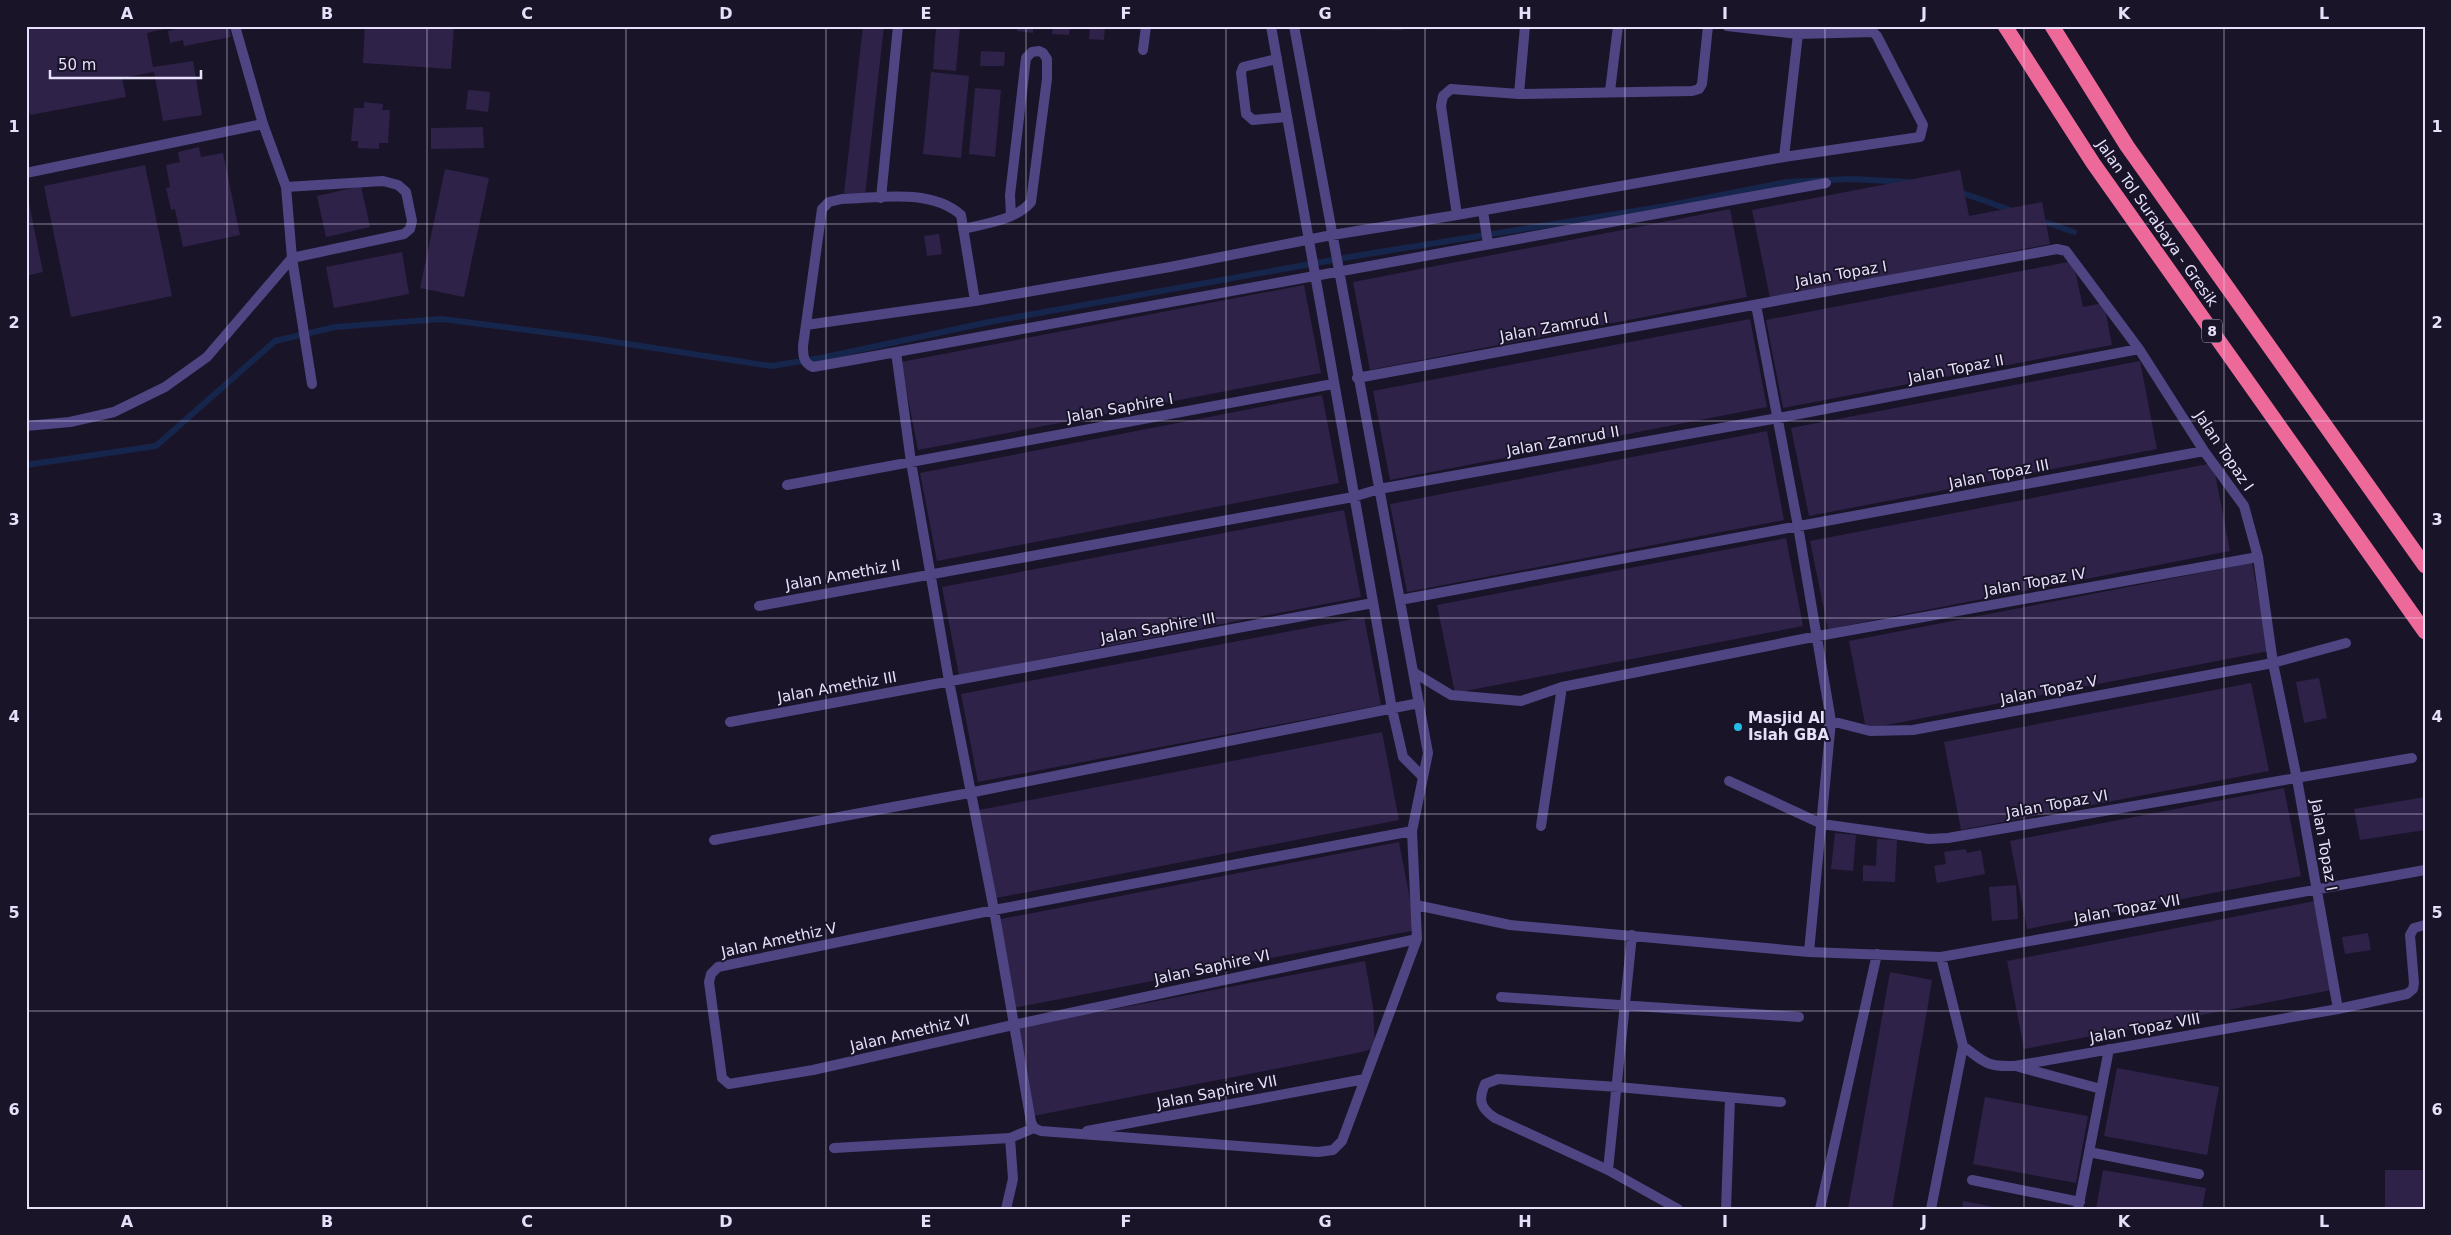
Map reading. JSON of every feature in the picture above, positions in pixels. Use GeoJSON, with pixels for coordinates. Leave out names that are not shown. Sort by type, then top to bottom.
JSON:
{"type":"FeatureCollection","features":[{"type":"Feature","properties":{"kind":"highway","name":"Jalan Tol Surabaya - Gresik"},"geometry":{"type":"LineString","coordinates":[[2005,26],[2093,164],[2425,632]]}},
{"type":"Feature","properties":{"kind":"highway","name":"Jalan Tol Surabaya - Gresik"},"geometry":{"type":"LineString","coordinates":[[2052,26],[2127,146],[2425,566]]}},
{"type":"Feature","properties":{"kind":"street"},"geometry":{"type":"LineString","coordinates":[[235,26],[263,124],[286,187],[292,258],[312,384]]}},
{"type":"Feature","properties":{"kind":"street"},"geometry":{"type":"LineString","coordinates":[[881,198],[898,26]]}},
{"type":"Feature","properties":{"kind":"street"},"geometry":{"type":"LineString","coordinates":[[1143,50],[1146,26]]}},
{"type":"Feature","properties":{"kind":"street"},"geometry":{"type":"LineString","coordinates":[[1271,26],[1313,272],[1392,709],[1403,757],[1422,776]]}},
{"type":"Feature","properties":{"kind":"street"},"geometry":{"type":"LineString","coordinates":[[896,352],[911,462],[932,574],[949,682],[994,910],[1031,1122],[1034,1128],[1041,1131],[1074,1134],[1318,1152],[1333,1150],[1342,1141],[1417,939],[1412,832],[1428,752],[1357,378],[1294,26]]}},
{"type":"Feature","properties":{"kind":"street"},"geometry":{"type":"LineString","coordinates":[[1519,94],[1526,26]]}},
{"type":"Feature","properties":{"kind":"street"},"geometry":{"type":"LineString","coordinates":[[1610,91],[1618,26]]}},
{"type":"Feature","properties":{"kind":"street"},"geometry":{"type":"LineString","coordinates":[[1457,216],[1441,106],[1443,96],[1451,89],[1519,94],[1698,89],[1702,84],[1708,26]]}},
{"type":"Feature","properties":{"kind":"street"},"geometry":{"type":"LineString","coordinates":[[806,325],[975,301],[1309,245],[1457,216],[1484,215],[1784,157],[1920,137],[1924,129],[1873,32],[1798,34],[1727,26]]}},
{"type":"Feature","properties":{"kind":"street"},"geometry":{"type":"LineString","coordinates":[[1784,157],[1798,34]]}},
{"type":"Feature","properties":{"kind":"street"},"geometry":{"type":"LineString","coordinates":[[963,229],[1010,216],[1024,210],[1030,202],[1036,175],[1047,79],[1047,59],[1043,52],[1039,51],[1032,52],[1026,58],[1010,195],[1010,216]]}},
{"type":"Feature","properties":{"kind":"street"},"geometry":{"type":"LineString","coordinates":[[1277,59],[1243,67],[1241,73],[1246,114],[1253,120],[1287,117]]}},
{"type":"Feature","properties":{"kind":"street"},"geometry":{"type":"LineString","coordinates":[[26,173],[263,124]]}},
{"type":"Feature","properties":{"kind":"street"},"geometry":{"type":"LineString","coordinates":[[26,426],[70,422],[114,412],[165,387],[207,357],[292,258],[404,234],[410,229],[412,221],[406,192],[398,184],[382,181],[286,187]]}},
{"type":"Feature","properties":{"kind":"street"},"geometry":{"type":"LineString","coordinates":[[975,301],[961,215],[943,202],[923,198],[842,199],[829,202],[822,209],[806,325],[805,359],[813,367],[1488,239],[1826,184]]}},
{"type":"Feature","properties":{"kind":"street"},"geometry":{"type":"LineString","coordinates":[[1484,215],[1488,239]]}},
{"type":"Feature","properties":{"kind":"street","name":"Jalan Topaz I"},"geometry":{"type":"LineString","coordinates":[[1756,305],[2057,250],[2066,251],[2074,259],[2139,349],[2204,451],[2244,506],[2258,557],[2274,664],[2297,779],[2338,1009]]}},
{"type":"Feature","properties":{"kind":"street"},"geometry":{"type":"LineString","coordinates":[[1756,305],[1818,636],[1831,721],[1809,952]]}},
{"type":"Feature","properties":{"kind":"street","name":"Jalan Zamrud I"},"geometry":{"type":"LineString","coordinates":[[1357,378],[1756,305]]}},
{"type":"Feature","properties":{"kind":"street","name":"Jalan Topaz II"},"geometry":{"type":"LineString","coordinates":[[1778,418],[2139,349]]}},
{"type":"Feature","properties":{"kind":"street","name":"Jalan Saphire I"},"geometry":{"type":"LineString","coordinates":[[787,485],[1333,384]]}},
{"type":"Feature","properties":{"kind":"street","name":"Jalan Zamrud II"},"geometry":{"type":"LineString","coordinates":[[1353,497],[1379,489],[1778,418]]}},
{"type":"Feature","properties":{"kind":"street","name":"Jalan Topaz III"},"geometry":{"type":"LineString","coordinates":[[1400,600],[2204,451]]}},
{"type":"Feature","properties":{"kind":"street","name":"Jalan Amethiz II"},"geometry":{"type":"LineString","coordinates":[[759,606],[1353,497]]}},
{"type":"Feature","properties":{"kind":"street","name":"Jalan Topaz IV"},"geometry":{"type":"LineString","coordinates":[[1413,672],[1451,695],[1520,701],[1562,687],[1818,636],[2258,557]]}},
{"type":"Feature","properties":{"kind":"street","name":"Jalan Saphire III"},"geometry":{"type":"LineString","coordinates":[[949,682],[1373,603]]}},
{"type":"Feature","properties":{"kind":"street","name":"Jalan Topaz V"},"geometry":{"type":"LineString","coordinates":[[1831,721],[1870,731],[1912,730],[2274,664],[2346,643]]}},
{"type":"Feature","properties":{"kind":"street","name":"Jalan Amethiz III"},"geometry":{"type":"LineString","coordinates":[[730,722],[949,682]]}},
{"type":"Feature","properties":{"kind":"street"},"geometry":{"type":"LineString","coordinates":[[1541,826],[1562,687]]}},
{"type":"Feature","properties":{"kind":"street"},"geometry":{"type":"LineString","coordinates":[[714,840],[970,793],[1419,703]]}},
{"type":"Feature","properties":{"kind":"street","name":"Jalan Topaz VI"},"geometry":{"type":"LineString","coordinates":[[1729,781],[1822,824],[1929,839],[1948,838],[2412,758]]}},
{"type":"Feature","properties":{"kind":"street"},"geometry":{"type":"LineString","coordinates":[[994,910],[1412,832]]}},
{"type":"Feature","properties":{"kind":"street","name":"Jalan Topaz VII"},"geometry":{"type":"LineString","coordinates":[[1416,905],[1510,925],[1809,952],[1941,957],[2317,891],[2425,870]]}},
{"type":"Feature","properties":{"kind":"street","name":"Jalan Amethiz V"},"geometry":{"type":"LineString","coordinates":[[813,1070],[729,1084],[724,1082],[709,982],[711,974],[718,967],[994,910]]}},
{"type":"Feature","properties":{"kind":"street","name":"Jalan Topaz VIII"},"geometry":{"type":"LineString","coordinates":[[1963,1046],[1984,1063],[1993,1067],[2015,1066],[2338,1009],[2407,994],[2413,989],[2410,935],[2414,928],[2425,924]]}},
{"type":"Feature","properties":{"kind":"street"},"geometry":{"type":"LineString","coordinates":[[1608,1170],[1618,1087],[1632,935]]}},
{"type":"Feature","properties":{"kind":"street","name":"Jalan Saphire VI"},"geometry":{"type":"LineString","coordinates":[[1013,1025],[1417,939]]}},
{"type":"Feature","properties":{"kind":"street"},"geometry":{"type":"LineString","coordinates":[[1820,1209],[1877,954]]}},
{"type":"Feature","properties":{"kind":"street"},"geometry":{"type":"LineString","coordinates":[[1931,1209],[1963,1046],[1941,957]]}},
{"type":"Feature","properties":{"kind":"street"},"geometry":{"type":"LineString","coordinates":[[1501,997],[1624,1007],[1800,1016]]}},
{"type":"Feature","properties":{"kind":"street","name":"Jalan Amethiz VI"},"geometry":{"type":"LineString","coordinates":[[813,1070],[1013,1025]]}},
{"type":"Feature","properties":{"kind":"street"},"geometry":{"type":"LineString","coordinates":[[1972,1180],[2079,1205],[2109,1049]]}},
{"type":"Feature","properties":{"kind":"street"},"geometry":{"type":"LineString","coordinates":[[2015,1066],[2101,1089]]}},
{"type":"Feature","properties":{"kind":"street","name":"Jalan Saphire VII"},"geometry":{"type":"LineString","coordinates":[[1074,1134],[1365,1079]]}},
{"type":"Feature","properties":{"kind":"street"},"geometry":{"type":"LineString","coordinates":[[1678,1209],[1608,1170],[1495,1118],[1483,1109],[1481,1097],[1485,1084],[1498,1079],[1618,1087],[1781,1102]]}},
{"type":"Feature","properties":{"kind":"street"},"geometry":{"type":"LineString","coordinates":[[1726,1209],[1730,1098]]}},
{"type":"Feature","properties":{"kind":"street"},"geometry":{"type":"LineString","coordinates":[[834,1148],[1010,1138],[1034,1128]]}},
{"type":"Feature","properties":{"kind":"street"},"geometry":{"type":"LineString","coordinates":[[1006,1209],[1013,1179],[1010,1138]]}},
{"type":"Feature","properties":{"kind":"street"},"geometry":{"type":"LineString","coordinates":[[2089,1152],[2199,1174]]}},
{"type":"Feature","properties":{"kind":"building"},"geometry":{"type":"Polygon","coordinates":[[[26,26],[176,26],[147,33],[153,67],[193,61],[202,115],[163,121],[154,72],[122,78],[126,97],[30,115],[26,95],[26,26]]]}},
{"type":"Feature","properties":{"kind":"building"},"geometry":{"type":"Polygon","coordinates":[[[188,26],[229,26],[231,37],[184,46],[183,40],[170,43],[168,31],[188,26]]]}},
{"type":"Feature","properties":{"kind":"building"},"geometry":{"type":"Polygon","coordinates":[[[365,26],[454,26],[451,69],[363,63],[365,26]]]}},
{"type":"Feature","properties":{"kind":"building"},"geometry":{"type":"Polygon","coordinates":[[[863,26],[884,26],[865,195],[844,193],[863,26]]]}},
{"type":"Feature","properties":{"kind":"building"},"geometry":{"type":"Polygon","coordinates":[[[936,26],[960,26],[956,71],[933,69],[936,26]]]}},
{"type":"Feature","properties":{"kind":"building"},"geometry":{"type":"Polygon","coordinates":[[[1018,26],[1033,26],[1033,33],[1017,31],[1018,26]]]}},
{"type":"Feature","properties":{"kind":"building"},"geometry":{"type":"Polygon","coordinates":[[[1053,26],[1070,26],[1069,35],[1052,34],[1053,26]]]}},
{"type":"Feature","properties":{"kind":"building"},"geometry":{"type":"Polygon","coordinates":[[[1090,26],[1105,26],[1104,40],[1089,39],[1090,26]]]}},
{"type":"Feature","properties":{"kind":"building"},"geometry":{"type":"Polygon","coordinates":[[[1368,26],[1403,26],[1403,30],[1368,29],[1368,26]]]}},
{"type":"Feature","properties":{"kind":"building"},"geometry":{"type":"Polygon","coordinates":[[[981,51],[1005,52],[1004,66],[980,66],[981,51]]]}},
{"type":"Feature","properties":{"kind":"building"},"geometry":{"type":"Polygon","coordinates":[[[931,72],[969,76],[961,158],[923,154],[931,72]]]}},
{"type":"Feature","properties":{"kind":"building"},"geometry":{"type":"Polygon","coordinates":[[[975,88],[1001,90],[995,157],[969,154],[975,88]]]}},
{"type":"Feature","properties":{"kind":"building"},"geometry":{"type":"Polygon","coordinates":[[[468,90],[490,92],[488,112],[466,109],[468,90]]]}},
{"type":"Feature","properties":{"kind":"building"},"geometry":{"type":"Polygon","coordinates":[[[364,102],[383,104],[382,110],[390,110],[388,143],[379,143],[379,149],[358,148],[358,141],[351,141],[354,108],[364,108],[364,102]]]}},
{"type":"Feature","properties":{"kind":"building"},"geometry":{"type":"Polygon","coordinates":[[[483,127],[484,148],[431,149],[431,128],[483,127]]]}},
{"type":"Feature","properties":{"kind":"building"},"geometry":{"type":"Polygon","coordinates":[[[199,147],[201,157],[223,153],[240,235],[183,247],[175,209],[171,210],[166,188],[170,187],[166,165],[180,162],[178,152],[199,147]]]}},
{"type":"Feature","properties":{"kind":"building"},"geometry":{"type":"Polygon","coordinates":[[[145,165],[172,296],[71,317],[44,186],[145,165]]]}},
{"type":"Feature","properties":{"kind":"building"},"geometry":{"type":"Polygon","coordinates":[[[445,169],[489,178],[464,297],[420,288],[445,169]]]}},
{"type":"Feature","properties":{"kind":"building"},"geometry":{"type":"Polygon","coordinates":[[[1960,170],[1969,216],[2042,202],[2050,244],[1770,298],[1752,210],[1960,170]]]}},
{"type":"Feature","properties":{"kind":"building"},"geometry":{"type":"Polygon","coordinates":[[[361,186],[370,227],[326,237],[317,196],[361,186]]]}},
{"type":"Feature","properties":{"kind":"building"},"geometry":{"type":"Polygon","coordinates":[[[26,195],[43,272],[26,276],[26,195]]]}},
{"type":"Feature","properties":{"kind":"building"},"geometry":{"type":"Polygon","coordinates":[[[1730,209],[1747,297],[1370,370],[1353,282],[1730,209]]]}},
{"type":"Feature","properties":{"kind":"building"},"geometry":{"type":"Polygon","coordinates":[[[939,234],[942,254],[927,256],[924,236],[939,234]]]}},
{"type":"Feature","properties":{"kind":"building"},"geometry":{"type":"Polygon","coordinates":[[[402,252],[409,294],[334,308],[326,267],[402,252]]]}},
{"type":"Feature","properties":{"kind":"building"},"geometry":{"type":"Polygon","coordinates":[[[2073,261],[2083,307],[2104,303],[2112,345],[1783,408],[1766,320],[2073,261]]]}},
{"type":"Feature","properties":{"kind":"building"},"geometry":{"type":"Polygon","coordinates":[[[1304,285],[1321,373],[918,450],[901,362],[1304,285]]]}},
{"type":"Feature","properties":{"kind":"building"},"geometry":{"type":"Polygon","coordinates":[[[1750,319],[1767,407],[1390,480],[1373,391],[1750,319]]]}},
{"type":"Feature","properties":{"kind":"building"},"geometry":{"type":"Polygon","coordinates":[[[2140,361],[2157,449],[1809,516],[1791,428],[2140,361]]]}},
{"type":"Feature","properties":{"kind":"building"},"geometry":{"type":"Polygon","coordinates":[[[1322,395],[1339,483],[937,561],[920,473],[1322,395]]]}},
{"type":"Feature","properties":{"kind":"building"},"geometry":{"type":"Polygon","coordinates":[[[1767,431],[1784,520],[1407,592],[1390,504],[1767,431]]]}},
{"type":"Feature","properties":{"kind":"building"},"geometry":{"type":"Polygon","coordinates":[[[2213,463],[2230,551],[1828,629],[1810,541],[2213,463]]]}},
{"type":"Feature","properties":{"kind":"building"},"geometry":{"type":"Polygon","coordinates":[[[1344,510],[1361,597],[959,675],[942,587],[1344,510]]]}},
{"type":"Feature","properties":{"kind":"building"},"geometry":{"type":"Polygon","coordinates":[[[1786,538],[1803,626],[1455,693],[1437,605],[1786,538]]]}},
{"type":"Feature","properties":{"kind":"building"},"geometry":{"type":"Polygon","coordinates":[[[2252,563],[2269,651],[1866,729],[1849,641],[2252,563]]]}},
{"type":"Feature","properties":{"kind":"building"},"geometry":{"type":"Polygon","coordinates":[[[1364,617],[1381,705],[978,782],[961,694],[1364,617]]]}},
{"type":"Feature","properties":{"kind":"building"},"geometry":{"type":"Polygon","coordinates":[[[2319,678],[2327,718],[2304,723],[2296,682],[2319,678]]]}},
{"type":"Feature","properties":{"kind":"building"},"geometry":{"type":"Polygon","coordinates":[[[2251,683],[2269,771],[1961,830],[1944,742],[2251,683]]]}},
{"type":"Feature","properties":{"kind":"building"},"geometry":{"type":"Polygon","coordinates":[[[1382,732],[1399,820],[996,898],[979,810],[1382,732]]]}},
{"type":"Feature","properties":{"kind":"building"},"geometry":{"type":"Polygon","coordinates":[[[2284,788],[2301,876],[2027,929],[2010,841],[2284,788]]]}},
{"type":"Feature","properties":{"kind":"building"},"geometry":{"type":"Polygon","coordinates":[[[2425,797],[2425,830],[2360,840],[2354,809],[2425,797]]]}},
{"type":"Feature","properties":{"kind":"building"},"geometry":{"type":"Polygon","coordinates":[[[1835,833],[1856,835],[1853,871],[1831,869],[1835,833]]]}},
{"type":"Feature","properties":{"kind":"building"},"geometry":{"type":"Polygon","coordinates":[[[1877,839],[1897,840],[1895,882],[1863,881],[1863,865],[1876,866],[1877,839]]]}},
{"type":"Feature","properties":{"kind":"building"},"geometry":{"type":"Polygon","coordinates":[[[1399,842],[1416,930],[1013,1008],[996,920],[1399,842]]]}},
{"type":"Feature","properties":{"kind":"building"},"geometry":{"type":"Polygon","coordinates":[[[1966,849],[1967,853],[1981,850],[1985,874],[1937,883],[1934,866],[1946,864],[1944,852],[1966,849]]]}},
{"type":"Feature","properties":{"kind":"building"},"geometry":{"type":"Polygon","coordinates":[[[2016,885],[2018,919],[1992,921],[1989,887],[2016,885]]]}},
{"type":"Feature","properties":{"kind":"building"},"geometry":{"type":"Polygon","coordinates":[[[2315,901],[2332,990],[2024,1049],[2007,961],[2315,901]]]}},
{"type":"Feature","properties":{"kind":"building"},"geometry":{"type":"Polygon","coordinates":[[[2368,933],[2371,950],[2345,954],[2342,937],[2368,933]]]}},
{"type":"Feature","properties":{"kind":"building"},"geometry":{"type":"Polygon","coordinates":[[[1365,961],[1373,1007],[1375,1048],[1033,1116],[1016,1028],[1365,961]]]}},
{"type":"Feature","properties":{"kind":"building"},"geometry":{"type":"Polygon","coordinates":[[[1890,972],[1932,980],[1892,1209],[1848,1209],[1890,972]]]}},
{"type":"Feature","properties":{"kind":"building"},"geometry":{"type":"Polygon","coordinates":[[[2117,1068],[2219,1087],[2207,1155],[2104,1136],[2117,1068]]]}},
{"type":"Feature","properties":{"kind":"building"},"geometry":{"type":"Polygon","coordinates":[[[1985,1097],[2088,1116],[2076,1183],[1973,1164],[1985,1097]]]}},
{"type":"Feature","properties":{"kind":"building"},"geometry":{"type":"Polygon","coordinates":[[[2103,1170],[2206,1188],[2202,1209],[2096,1209],[2103,1170]]]}},
{"type":"Feature","properties":{"kind":"building"},"geometry":{"type":"Polygon","coordinates":[[[2385,1170],[2425,1170],[2425,1209],[2385,1209],[2385,1170]]]}},
{"type":"Feature","properties":{"kind":"building"},"geometry":{"type":"Polygon","coordinates":[[[1963,1201],[2000,1208],[2000,1209],[1962,1209],[1963,1201]]]}},
{"type":"Feature","properties":{"kind":"waterway"},"geometry":{"type":"LineString","coordinates":[[26,465],[156,446],[275,341],[335,327],[442,319],[589,338],[771,366],[821,358],[989,322],[1361,255],[1666,206],[1787,182],[1851,179],[1909,182]]}},
{"type":"Feature","properties":{"kind":"waterway"},"geometry":{"type":"LineString","coordinates":[[1957,191],[2013,211]]}},
{"type":"Feature","properties":{"kind":"waterway"},"geometry":{"type":"LineString","coordinates":[[2039,220],[2074,232]]}},
{"type":"Feature","properties":{"kind":"place","name":"Masjid Al Islah GBA"},"geometry":{"type":"Point","coordinates":[1738,727]}}]}
